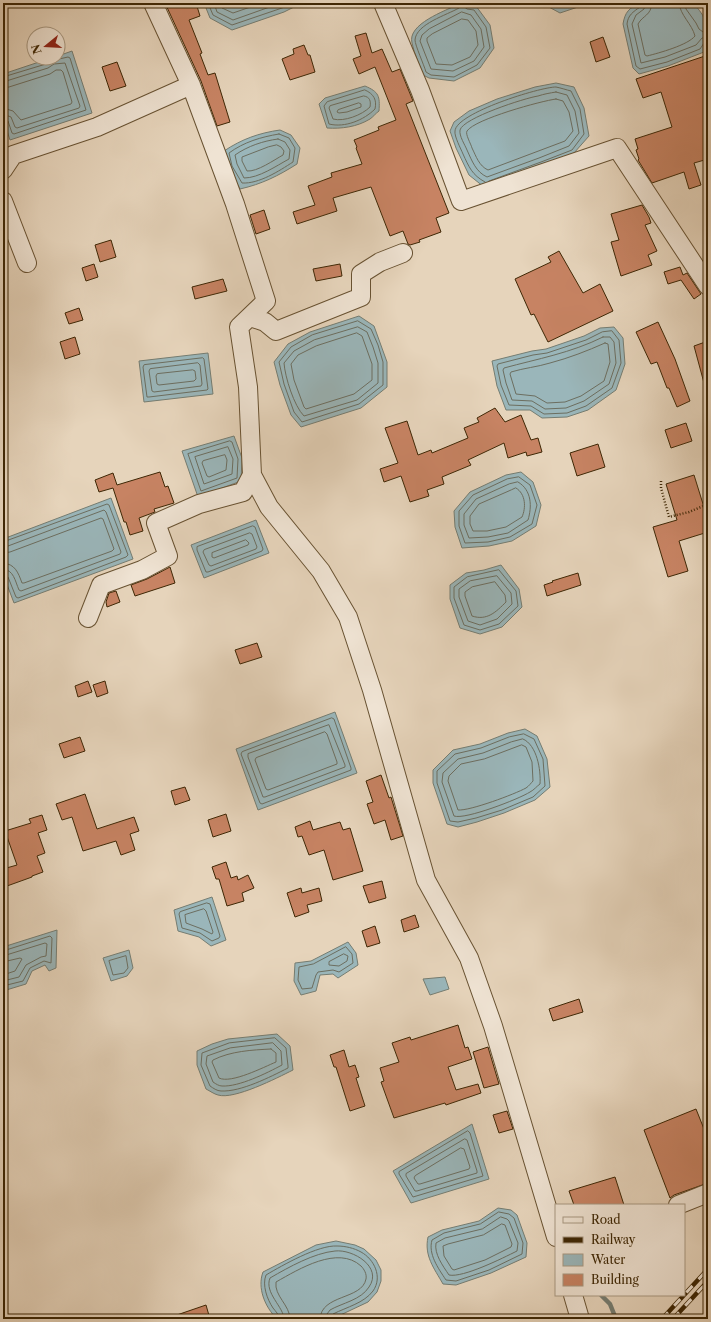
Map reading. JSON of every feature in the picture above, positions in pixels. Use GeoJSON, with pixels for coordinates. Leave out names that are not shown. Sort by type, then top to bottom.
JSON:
{"type":"FeatureCollection","features":[{"type":"Feature","properties":{"kind":"street"},"geometry":{"type":"LineString","coordinates":[[152,3],[191,85],[236,204],[266,301],[239,327],[248,386],[252,475],[269,507],[321,571],[348,617],[372,690],[426,880],[469,958],[493,1026],[555,1234]]}},
{"type":"Feature","properties":{"kind":"street"},"geometry":{"type":"LineString","coordinates":[[383,3],[420,90],[461,201],[617,148],[708,286]]}},
{"type":"Feature","properties":{"kind":"street"},"geometry":{"type":"LineString","coordinates":[[3,170],[13,155],[97,127],[191,85]]}},
{"type":"Feature","properties":{"kind":"street"},"geometry":{"type":"LineString","coordinates":[[3,186],[3,201],[27,263]]}},
{"type":"Feature","properties":{"kind":"street"},"geometry":{"type":"LineString","coordinates":[[250,317],[265,322],[276,331],[348,303],[361,296],[361,274],[380,262],[403,253]]}},
{"type":"Feature","properties":{"kind":"street"},"geometry":{"type":"LineString","coordinates":[[88,618],[101,585],[142,570],[168,556],[156,523],[199,504],[243,492],[252,475]]}},
{"type":"Feature","properties":{"kind":"street"},"geometry":{"type":"LineString","coordinates":[[680,1204],[708,1193]]}},
{"type":"Feature","properties":{"kind":"street"},"geometry":{"type":"LineString","coordinates":[[573,1296],[580,1319]]}},
{"type":"Feature","properties":{"kind":"path"},"geometry":{"type":"LineString","coordinates":[[661,480],[661,488],[669,517],[689,512],[708,504]]}},
{"type":"Feature","properties":{"kind":"water"},"geometry":{"type":"Polygon","coordinates":[[[204,3],[302,3],[284,12],[232,30],[210,18],[204,3]]]}},
{"type":"Feature","properties":{"kind":"water"},"geometry":{"type":"Polygon","coordinates":[[[545,3],[590,3],[560,13],[547,6],[545,3]]]}},
{"type":"Feature","properties":{"kind":"water"},"geometry":{"type":"Polygon","coordinates":[[[640,3],[692,3],[696,6],[703,15],[707,26],[709,38],[704,52],[668,66],[639,74],[633,68],[623,24],[628,11],[640,3]]]}},
{"type":"Feature","properties":{"kind":"water"},"geometry":{"type":"Polygon","coordinates":[[[459,4],[476,6],[490,25],[494,48],[480,68],[454,81],[429,78],[423,75],[413,47],[412,36],[415,30],[428,19],[459,4]]]}},
{"type":"Feature","properties":{"kind":"water"},"geometry":{"type":"Polygon","coordinates":[[[72,51],[92,113],[10,140],[3,118],[3,74],[27,66],[66,66],[66,53],[72,51]]]}},
{"type":"Feature","properties":{"kind":"water"},"geometry":{"type":"Polygon","coordinates":[[[556,83],[574,87],[584,108],[589,136],[574,153],[484,187],[469,175],[456,148],[450,131],[454,122],[469,111],[497,99],[535,87],[556,83]]]}},
{"type":"Feature","properties":{"kind":"water"},"geometry":{"type":"Polygon","coordinates":[[[365,86],[373,90],[378,95],[379,111],[370,119],[354,126],[327,128],[319,104],[325,98],[365,86]]]}},
{"type":"Feature","properties":{"kind":"water"},"geometry":{"type":"Polygon","coordinates":[[[280,130],[291,135],[300,148],[297,164],[270,179],[256,185],[240,189],[228,167],[224,151],[251,137],[280,130]]]}},
{"type":"Feature","properties":{"kind":"water"},"geometry":{"type":"Polygon","coordinates":[[[359,316],[374,326],[387,362],[387,387],[361,408],[301,427],[291,415],[280,385],[274,362],[288,344],[310,332],[359,316]]]}},
{"type":"Feature","properties":{"kind":"water"},"geometry":{"type":"Polygon","coordinates":[[[614,327],[623,338],[625,364],[616,390],[588,410],[567,417],[542,418],[530,410],[506,410],[497,386],[492,361],[546,349],[584,336],[600,328],[614,327]]]}},
{"type":"Feature","properties":{"kind":"water"},"geometry":{"type":"Polygon","coordinates":[[[208,353],[213,394],[144,402],[139,361],[208,353]]]}},
{"type":"Feature","properties":{"kind":"water"},"geometry":{"type":"Polygon","coordinates":[[[234,436],[242,458],[241,481],[198,497],[182,451],[234,436]]]}},
{"type":"Feature","properties":{"kind":"water"},"geometry":{"type":"Polygon","coordinates":[[[521,472],[533,482],[541,505],[536,526],[512,541],[489,546],[462,548],[455,527],[454,511],[470,492],[506,475],[521,472]]]}},
{"type":"Feature","properties":{"kind":"water"},"geometry":{"type":"Polygon","coordinates":[[[111,498],[133,559],[14,603],[3,574],[3,539],[111,498]]]}},
{"type":"Feature","properties":{"kind":"water"},"geometry":{"type":"Polygon","coordinates":[[[256,520],[269,553],[204,578],[191,545],[256,520]]]}},
{"type":"Feature","properties":{"kind":"water"},"geometry":{"type":"Polygon","coordinates":[[[501,565],[519,589],[522,607],[502,627],[480,634],[460,628],[450,599],[450,585],[466,573],[501,565]]]}},
{"type":"Feature","properties":{"kind":"water"},"geometry":{"type":"Polygon","coordinates":[[[335,712],[357,773],[258,810],[236,749],[335,712]]]}},
{"type":"Feature","properties":{"kind":"water"},"geometry":{"type":"Polygon","coordinates":[[[525,729],[537,736],[547,759],[550,787],[535,800],[504,813],[458,827],[447,824],[433,783],[433,770],[453,750],[480,744],[508,733],[525,729]]]}},
{"type":"Feature","properties":{"kind":"water"},"geometry":{"type":"Polygon","coordinates":[[[212,897],[226,940],[211,946],[199,937],[178,931],[174,910],[212,897]]]}},
{"type":"Feature","properties":{"kind":"water"},"geometry":{"type":"Polygon","coordinates":[[[57,930],[56,968],[49,971],[45,965],[32,971],[26,984],[3,991],[3,947],[57,930]]]}},
{"type":"Feature","properties":{"kind":"water"},"geometry":{"type":"Polygon","coordinates":[[[348,942],[356,953],[358,965],[338,978],[333,974],[320,975],[316,991],[301,995],[294,981],[295,963],[311,961],[348,942]]]}},
{"type":"Feature","properties":{"kind":"water"},"geometry":{"type":"Polygon","coordinates":[[[129,950],[133,968],[127,976],[111,981],[103,958],[129,950]]]}},
{"type":"Feature","properties":{"kind":"water"},"geometry":{"type":"Polygon","coordinates":[[[445,977],[449,989],[430,995],[423,979],[445,977]]]}},
{"type":"Feature","properties":{"kind":"water"},"geometry":{"type":"Polygon","coordinates":[[[277,1034],[290,1046],[293,1070],[256,1087],[225,1096],[218,1095],[206,1089],[197,1065],[197,1051],[228,1039],[277,1034]]]}},
{"type":"Feature","properties":{"kind":"water"},"geometry":{"type":"Polygon","coordinates":[[[472,1124],[489,1179],[411,1203],[393,1171],[472,1124]]]}},
{"type":"Feature","properties":{"kind":"water"},"geometry":{"type":"Polygon","coordinates":[[[498,1208],[511,1210],[517,1215],[527,1243],[526,1257],[491,1273],[456,1285],[443,1284],[433,1267],[427,1250],[428,1237],[442,1230],[479,1221],[498,1208]]]}},
{"type":"Feature","properties":{"kind":"water"},"geometry":{"type":"Polygon","coordinates":[[[336,1241],[355,1245],[364,1249],[376,1260],[381,1270],[381,1281],[377,1292],[368,1302],[332,1319],[277,1319],[269,1309],[263,1297],[261,1278],[263,1272],[316,1245],[336,1241]]]}},
{"type":"Feature","properties":{"kind":"building"},"geometry":{"type":"Polygon","coordinates":[[[165,3],[196,3],[200,16],[189,20],[202,53],[200,54],[208,75],[215,73],[230,122],[217,126],[201,81],[165,3]]]}},
{"type":"Feature","properties":{"kind":"building"},"geometry":{"type":"Polygon","coordinates":[[[366,33],[372,53],[382,49],[392,72],[400,69],[413,101],[406,104],[449,213],[436,218],[441,232],[410,245],[408,244],[403,231],[390,236],[371,187],[333,198],[337,211],[297,224],[293,212],[315,205],[308,186],[332,177],[331,173],[362,164],[354,140],[379,130],[378,127],[396,120],[375,67],[359,74],[353,59],[361,56],[355,36],[366,33]]]}},
{"type":"Feature","properties":{"kind":"building"},"geometry":{"type":"Polygon","coordinates":[[[603,37],[610,57],[596,62],[590,42],[603,37]]]}},
{"type":"Feature","properties":{"kind":"building"},"geometry":{"type":"Polygon","coordinates":[[[304,45],[308,55],[310,55],[315,72],[290,80],[282,59],[294,54],[293,49],[304,45]]]}},
{"type":"Feature","properties":{"kind":"building"},"geometry":{"type":"Polygon","coordinates":[[[708,55],[708,159],[694,163],[701,185],[689,189],[684,172],[652,183],[638,160],[636,150],[638,149],[635,139],[672,127],[661,92],[643,98],[636,79],[708,55]]]}},
{"type":"Feature","properties":{"kind":"building"},"geometry":{"type":"Polygon","coordinates":[[[117,62],[126,86],[110,91],[102,67],[117,62]]]}},
{"type":"Feature","properties":{"kind":"building"},"geometry":{"type":"Polygon","coordinates":[[[642,205],[651,223],[645,225],[657,251],[648,255],[652,265],[621,276],[611,242],[619,240],[611,214],[642,205]]]}},
{"type":"Feature","properties":{"kind":"building"},"geometry":{"type":"Polygon","coordinates":[[[264,210],[270,229],[256,234],[250,215],[264,210]]]}},
{"type":"Feature","properties":{"kind":"building"},"geometry":{"type":"Polygon","coordinates":[[[111,240],[116,257],[100,262],[95,245],[111,240]]]}},
{"type":"Feature","properties":{"kind":"building"},"geometry":{"type":"Polygon","coordinates":[[[559,251],[583,293],[600,284],[613,311],[548,342],[534,314],[531,315],[515,279],[551,262],[548,257],[559,251]]]}},
{"type":"Feature","properties":{"kind":"building"},"geometry":{"type":"Polygon","coordinates":[[[94,264],[98,277],[86,281],[82,268],[94,264]]]}},
{"type":"Feature","properties":{"kind":"building"},"geometry":{"type":"Polygon","coordinates":[[[340,264],[342,276],[316,281],[313,269],[340,264]]]}},
{"type":"Feature","properties":{"kind":"building"},"geometry":{"type":"Polygon","coordinates":[[[680,267],[683,275],[687,273],[701,294],[694,299],[681,280],[668,284],[664,272],[680,267]]]}},
{"type":"Feature","properties":{"kind":"building"},"geometry":{"type":"Polygon","coordinates":[[[223,279],[227,291],[195,299],[192,287],[223,279]]]}},
{"type":"Feature","properties":{"kind":"building"},"geometry":{"type":"Polygon","coordinates":[[[79,308],[83,320],[69,324],[65,313],[79,308]]]}},
{"type":"Feature","properties":{"kind":"building"},"geometry":{"type":"Polygon","coordinates":[[[658,322],[675,359],[690,401],[677,407],[669,388],[667,388],[657,362],[651,364],[636,332],[658,322]]]}},
{"type":"Feature","properties":{"kind":"building"},"geometry":{"type":"Polygon","coordinates":[[[75,337],[80,354],[65,359],[60,342],[75,337]]]}},
{"type":"Feature","properties":{"kind":"building"},"geometry":{"type":"Polygon","coordinates":[[[708,341],[708,383],[704,383],[694,346],[708,341]]]}},
{"type":"Feature","properties":{"kind":"building"},"geometry":{"type":"Polygon","coordinates":[[[495,408],[505,422],[521,415],[531,440],[538,438],[542,452],[527,456],[526,452],[508,458],[504,443],[468,460],[471,465],[442,477],[444,484],[427,490],[429,496],[410,502],[401,476],[384,482],[380,469],[398,463],[385,428],[407,421],[418,455],[431,450],[432,453],[468,438],[464,428],[479,422],[477,418],[495,408]]]}},
{"type":"Feature","properties":{"kind":"building"},"geometry":{"type":"Polygon","coordinates":[[[686,423],[692,441],[671,448],[665,430],[686,423]]]}},
{"type":"Feature","properties":{"kind":"building"},"geometry":{"type":"Polygon","coordinates":[[[598,444],[605,467],[577,476],[570,453],[598,444]]]}},
{"type":"Feature","properties":{"kind":"building"},"geometry":{"type":"Polygon","coordinates":[[[160,472],[165,487],[168,486],[174,503],[154,509],[155,512],[139,518],[143,531],[130,535],[126,522],[124,522],[113,488],[99,492],[95,480],[113,473],[117,485],[160,472]]]}},
{"type":"Feature","properties":{"kind":"building"},"geometry":{"type":"Polygon","coordinates":[[[694,475],[708,520],[708,532],[679,541],[688,571],[668,577],[653,527],[677,520],[666,484],[694,475]]]}},
{"type":"Feature","properties":{"kind":"building"},"geometry":{"type":"Polygon","coordinates":[[[170,567],[175,583],[135,596],[131,585],[147,579],[170,567]]]}},
{"type":"Feature","properties":{"kind":"building"},"geometry":{"type":"Polygon","coordinates":[[[578,573],[581,585],[547,596],[544,585],[578,573]]]}},
{"type":"Feature","properties":{"kind":"building"},"geometry":{"type":"Polygon","coordinates":[[[116,591],[120,602],[107,607],[106,602],[109,593],[116,591]]]}},
{"type":"Feature","properties":{"kind":"building"},"geometry":{"type":"Polygon","coordinates":[[[257,643],[262,657],[240,664],[235,650],[257,643]]]}},
{"type":"Feature","properties":{"kind":"building"},"geometry":{"type":"Polygon","coordinates":[[[88,681],[92,692],[78,697],[75,686],[88,681]]]}},
{"type":"Feature","properties":{"kind":"building"},"geometry":{"type":"Polygon","coordinates":[[[105,681],[108,693],[97,697],[93,685],[105,681]]]}},
{"type":"Feature","properties":{"kind":"building"},"geometry":{"type":"Polygon","coordinates":[[[80,737],[85,751],[64,758],[59,744],[80,737]]]}},
{"type":"Feature","properties":{"kind":"building"},"geometry":{"type":"Polygon","coordinates":[[[381,775],[389,798],[391,797],[403,836],[391,840],[385,820],[374,824],[367,804],[373,802],[366,781],[381,775]]]}},
{"type":"Feature","properties":{"kind":"building"},"geometry":{"type":"Polygon","coordinates":[[[185,787],[190,800],[175,805],[171,791],[185,787]]]}},
{"type":"Feature","properties":{"kind":"building"},"geometry":{"type":"Polygon","coordinates":[[[85,794],[97,829],[134,817],[139,831],[130,834],[135,850],[121,855],[116,841],[83,851],[72,817],[62,820],[56,804],[85,794]]]}},
{"type":"Feature","properties":{"kind":"building"},"geometry":{"type":"Polygon","coordinates":[[[226,814],[231,831],[213,837],[208,820],[226,814]]]}},
{"type":"Feature","properties":{"kind":"building"},"geometry":{"type":"Polygon","coordinates":[[[42,815],[47,830],[38,833],[45,853],[37,856],[43,872],[7,886],[3,875],[3,869],[17,865],[5,831],[31,823],[29,819],[42,815]]]}},
{"type":"Feature","properties":{"kind":"building"},"geometry":{"type":"Polygon","coordinates":[[[310,821],[313,830],[340,822],[343,830],[350,828],[363,871],[333,880],[324,850],[309,855],[302,836],[298,837],[295,827],[310,821]]]}},
{"type":"Feature","properties":{"kind":"building"},"geometry":{"type":"Polygon","coordinates":[[[226,862],[231,878],[237,876],[238,880],[248,875],[254,888],[242,893],[244,901],[227,906],[219,879],[216,879],[212,867],[226,862]]]}},
{"type":"Feature","properties":{"kind":"building"},"geometry":{"type":"Polygon","coordinates":[[[382,881],[386,898],[369,903],[363,886],[382,881]]]}},
{"type":"Feature","properties":{"kind":"building"},"geometry":{"type":"Polygon","coordinates":[[[301,888],[302,893],[319,888],[322,901],[307,905],[309,912],[295,917],[287,893],[301,888]]]}},
{"type":"Feature","properties":{"kind":"building"},"geometry":{"type":"Polygon","coordinates":[[[415,915],[419,927],[404,932],[401,920],[415,915]]]}},
{"type":"Feature","properties":{"kind":"building"},"geometry":{"type":"Polygon","coordinates":[[[375,926],[380,943],[367,947],[362,931],[375,926]]]}},
{"type":"Feature","properties":{"kind":"building"},"geometry":{"type":"Polygon","coordinates":[[[579,999],[583,1012],[553,1021],[549,1009],[579,999]]]}},
{"type":"Feature","properties":{"kind":"building"},"geometry":{"type":"Polygon","coordinates":[[[458,1025],[465,1048],[468,1047],[472,1059],[448,1067],[456,1090],[478,1084],[481,1093],[446,1105],[445,1103],[394,1118],[381,1082],[384,1081],[380,1068],[399,1062],[392,1043],[410,1037],[411,1040],[458,1025]]]}},
{"type":"Feature","properties":{"kind":"building"},"geometry":{"type":"Polygon","coordinates":[[[488,1047],[499,1084],[484,1088],[473,1052],[488,1047]]]}},
{"type":"Feature","properties":{"kind":"building"},"geometry":{"type":"Polygon","coordinates":[[[344,1050],[349,1067],[355,1065],[359,1077],[356,1078],[365,1106],[350,1111],[336,1067],[334,1067],[330,1055],[344,1050]]]}},
{"type":"Feature","properties":{"kind":"building"},"geometry":{"type":"Polygon","coordinates":[[[696,1109],[708,1139],[708,1183],[674,1195],[670,1198],[644,1130],[696,1109]]]}},
{"type":"Feature","properties":{"kind":"building"},"geometry":{"type":"Polygon","coordinates":[[[507,1111],[513,1129],[499,1133],[493,1115],[507,1111]]]}},
{"type":"Feature","properties":{"kind":"building"},"geometry":{"type":"Polygon","coordinates":[[[615,1177],[624,1204],[574,1204],[569,1191],[615,1177]]]}},
{"type":"Feature","properties":{"kind":"building"},"geometry":{"type":"Polygon","coordinates":[[[206,1305],[210,1319],[171,1319],[171,1317],[206,1305]]]}},
{"type":"Feature","properties":{"kind":"waterway"},"geometry":{"type":"LineString","coordinates":[[602,1296],[610,1304],[616,1319]]}},
{"type":"Feature","properties":{"kind":"railway"},"geometry":{"type":"LineString","coordinates":[[685,1294],[708,1269]]}},
{"type":"Feature","properties":{"kind":"railway"},"geometry":{"type":"LineString","coordinates":[[673,1319],[708,1281]]}},
{"type":"Feature","properties":{"kind":"railway"},"geometry":{"type":"LineString","coordinates":[[662,1319],[683,1296]]}}]}
